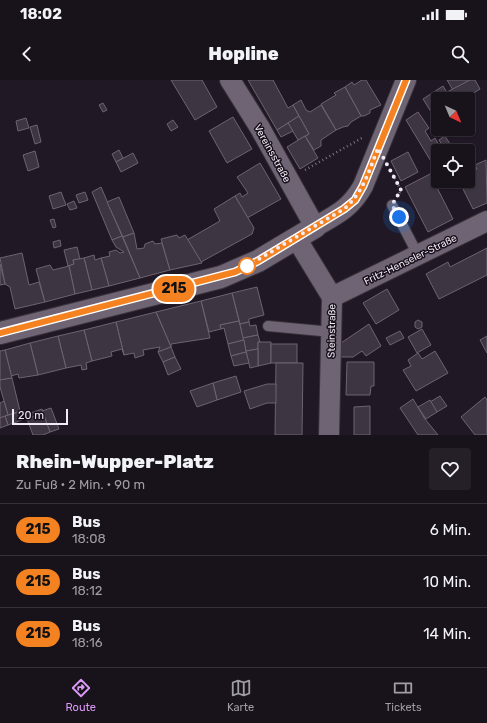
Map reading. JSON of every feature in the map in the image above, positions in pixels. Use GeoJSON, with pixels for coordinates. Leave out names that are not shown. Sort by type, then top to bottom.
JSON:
{"type":"FeatureCollection","features":[{"type":"Feature","properties":{"kind":"street","name":"Vereinsstraße"},"geometry":{"type":"LineString","coordinates":[[230,80],[260,128],[287,180],[315,227]]}},
{"type":"Feature","properties":{"kind":"street"},"geometry":{"type":"LineString","coordinates":[[0,333],[221,277],[258,261],[344,209],[355,200],[363,186],[406,80]]}},
{"type":"Feature","properties":{"kind":"street","name":"Fritz-Henseler-Straße"},"geometry":{"type":"LineString","coordinates":[[332,297],[487,221]]}},
{"type":"Feature","properties":{"kind":"street","name":"Steinstraße"},"geometry":{"type":"LineString","coordinates":[[296,238],[332,297],[329,435]]}},
{"type":"Feature","properties":{"kind":"lane"},"geometry":{"type":"LineString","coordinates":[[392,205],[418,255]]}},
{"type":"Feature","properties":{"kind":"lane"},"geometry":{"type":"LineString","coordinates":[[268,326],[332,332]]}},
{"type":"Feature","properties":{"kind":"path"},"geometry":{"type":"LineString","coordinates":[[287,180],[388,123]]}},
{"type":"Feature","properties":{"kind":"path"},"geometry":{"type":"LineString","coordinates":[[378,148],[401,190],[392,205]]}},
{"type":"Feature","properties":{"kind":"building"},"geometry":{"type":"Polygon","coordinates":[[[171,80],[202,80],[217,107],[195,120],[171,80]]]}},
{"type":"Feature","properties":{"kind":"building"},"geometry":{"type":"Polygon","coordinates":[[[248,80],[273,80],[288,108],[293,105],[299,116],[277,130],[248,80]]]}},
{"type":"Feature","properties":{"kind":"building"},"geometry":{"type":"Polygon","coordinates":[[[362,80],[366,80],[381,105],[370,110],[370,113],[364,116],[361,116],[345,87],[352,82],[354,85],[362,80]]]}},
{"type":"Feature","properties":{"kind":"building"},"geometry":{"type":"Polygon","coordinates":[[[447,80],[470,80],[453,90],[447,80]]]}},
{"type":"Feature","properties":{"kind":"building"},"geometry":{"type":"Polygon","coordinates":[[[470,80],[475,80],[480,89],[475,92],[447,92],[470,80]]]}},
{"type":"Feature","properties":{"kind":"building"},"geometry":{"type":"Polygon","coordinates":[[[443,86],[447,92],[434,92],[443,86]]]}},
{"type":"Feature","properties":{"kind":"building"},"geometry":{"type":"Polygon","coordinates":[[[345,87],[361,116],[351,122],[348,126],[336,130],[321,104],[336,95],[334,93],[345,87]]]}},
{"type":"Feature","properties":{"kind":"building"},"geometry":{"type":"Polygon","coordinates":[[[431,94],[431,112],[423,99],[431,94]]]}},
{"type":"Feature","properties":{"kind":"building"},"geometry":{"type":"Polygon","coordinates":[[[301,100],[306,110],[310,112],[321,105],[336,130],[321,140],[321,146],[314,150],[305,136],[309,134],[293,105],[301,100]]]}},
{"type":"Feature","properties":{"kind":"building"},"geometry":{"type":"Polygon","coordinates":[[[103,103],[107,110],[103,112],[99,105],[103,103]]]}},
{"type":"Feature","properties":{"kind":"building"},"geometry":{"type":"Polygon","coordinates":[[[418,112],[429,128],[425,131],[431,141],[435,138],[438,144],[431,144],[431,161],[406,120],[418,112]]]}},
{"type":"Feature","properties":{"kind":"building"},"geometry":{"type":"Polygon","coordinates":[[[299,116],[309,134],[298,140],[288,123],[299,116]]]}},
{"type":"Feature","properties":{"kind":"building"},"geometry":{"type":"Polygon","coordinates":[[[233,117],[252,149],[227,163],[209,131],[233,117]]]}},
{"type":"Feature","properties":{"kind":"building"},"geometry":{"type":"Polygon","coordinates":[[[26,118],[29,128],[18,131],[16,121],[26,118]]]}},
{"type":"Feature","properties":{"kind":"building"},"geometry":{"type":"Polygon","coordinates":[[[173,120],[178,127],[171,131],[167,124],[173,120]]]}},
{"type":"Feature","properties":{"kind":"building"},"geometry":{"type":"Polygon","coordinates":[[[288,123],[293,131],[281,137],[277,130],[288,123]]]}},
{"type":"Feature","properties":{"kind":"building"},"geometry":{"type":"Polygon","coordinates":[[[37,125],[41,142],[35,144],[30,127],[37,125]]]}},
{"type":"Feature","properties":{"kind":"building"},"geometry":{"type":"Polygon","coordinates":[[[305,136],[318,158],[300,169],[287,147],[305,136]]]}},
{"type":"Feature","properties":{"kind":"building"},"geometry":{"type":"Polygon","coordinates":[[[445,136],[450,144],[442,144],[439,140],[445,136]]]}},
{"type":"Feature","properties":{"kind":"building"},"geometry":{"type":"Polygon","coordinates":[[[119,150],[123,158],[116,162],[112,154],[119,150]]]}},
{"type":"Feature","properties":{"kind":"building"},"geometry":{"type":"Polygon","coordinates":[[[35,151],[39,167],[28,171],[23,155],[35,151]]]}},
{"type":"Feature","properties":{"kind":"building"},"geometry":{"type":"Polygon","coordinates":[[[408,152],[418,172],[401,181],[391,161],[408,152]]]}},
{"type":"Feature","properties":{"kind":"building"},"geometry":{"type":"Polygon","coordinates":[[[133,153],[138,163],[121,172],[116,162],[133,153]]]}},
{"type":"Feature","properties":{"kind":"building"},"geometry":{"type":"Polygon","coordinates":[[[486,160],[487,203],[473,209],[462,188],[475,188],[475,170],[477,169],[475,165],[486,160]]]}},
{"type":"Feature","properties":{"kind":"building"},"geometry":{"type":"Polygon","coordinates":[[[260,163],[281,199],[247,218],[235,196],[240,193],[242,197],[248,193],[237,177],[260,163]]]}},
{"type":"Feature","properties":{"kind":"building"},"geometry":{"type":"Polygon","coordinates":[[[430,174],[431,188],[437,188],[453,219],[428,232],[405,187],[430,174]]]}},
{"type":"Feature","properties":{"kind":"building"},"geometry":{"type":"Polygon","coordinates":[[[101,187],[122,236],[112,240],[92,192],[101,187]]]}},
{"type":"Feature","properties":{"kind":"building"},"geometry":{"type":"Polygon","coordinates":[[[61,192],[66,205],[53,209],[49,196],[61,192]]]}},
{"type":"Feature","properties":{"kind":"building"},"geometry":{"type":"Polygon","coordinates":[[[85,192],[88,200],[79,203],[76,195],[85,192]]]}},
{"type":"Feature","properties":{"kind":"building"},"geometry":{"type":"Polygon","coordinates":[[[235,196],[254,228],[252,234],[201,262],[187,240],[220,221],[214,209],[235,196]]]}},
{"type":"Feature","properties":{"kind":"building"},"geometry":{"type":"Polygon","coordinates":[[[119,197],[134,233],[123,237],[107,202],[119,197]]]}},
{"type":"Feature","properties":{"kind":"building"},"geometry":{"type":"Polygon","coordinates":[[[74,201],[77,208],[70,210],[67,204],[74,201]]]}},
{"type":"Feature","properties":{"kind":"building"},"geometry":{"type":"Polygon","coordinates":[[[54,219],[56,227],[53,228],[50,220],[54,219]]]}},
{"type":"Feature","properties":{"kind":"building"},"geometry":{"type":"Polygon","coordinates":[[[134,233],[137,249],[144,248],[145,244],[153,241],[155,244],[162,243],[170,270],[140,278],[123,237],[134,233]]]}},
{"type":"Feature","properties":{"kind":"building"},"geometry":{"type":"Polygon","coordinates":[[[177,235],[179,238],[185,235],[202,263],[170,270],[161,239],[177,235]]]}},
{"type":"Feature","properties":{"kind":"building"},"geometry":{"type":"Polygon","coordinates":[[[122,236],[140,278],[109,286],[101,258],[110,256],[109,252],[116,250],[120,253],[124,252],[116,247],[112,240],[122,236]]]}},
{"type":"Feature","properties":{"kind":"building"},"geometry":{"type":"Polygon","coordinates":[[[60,240],[61,246],[54,248],[53,242],[60,240]]]}},
{"type":"Feature","properties":{"kind":"building"},"geometry":{"type":"Polygon","coordinates":[[[77,247],[80,259],[73,260],[74,264],[68,266],[64,250],[77,247]]]}},
{"type":"Feature","properties":{"kind":"building"},"geometry":{"type":"Polygon","coordinates":[[[487,248],[487,275],[439,299],[426,274],[448,262],[450,267],[487,248]]]}},
{"type":"Feature","properties":{"kind":"building"},"geometry":{"type":"Polygon","coordinates":[[[22,253],[29,285],[39,282],[45,302],[15,309],[10,287],[5,284],[0,258],[22,253]]]}},
{"type":"Feature","properties":{"kind":"building"},"geometry":{"type":"Polygon","coordinates":[[[94,255],[95,260],[101,258],[109,286],[92,290],[84,258],[94,255]]]}},
{"type":"Feature","properties":{"kind":"building"},"geometry":{"type":"Polygon","coordinates":[[[84,258],[92,290],[75,294],[69,266],[74,264],[73,260],[84,258]]]}},
{"type":"Feature","properties":{"kind":"building"},"geometry":{"type":"Polygon","coordinates":[[[0,264],[5,284],[0,285],[0,264]]]}},
{"type":"Feature","properties":{"kind":"building"},"geometry":{"type":"Polygon","coordinates":[[[50,265],[53,270],[69,266],[75,294],[45,302],[36,269],[50,265]]]}},
{"type":"Feature","properties":{"kind":"building"},"geometry":{"type":"Polygon","coordinates":[[[257,287],[264,315],[249,319],[249,322],[240,324],[232,293],[257,287]]]}},
{"type":"Feature","properties":{"kind":"building"},"geometry":{"type":"Polygon","coordinates":[[[387,289],[399,310],[376,324],[363,303],[387,289]]]}},
{"type":"Feature","properties":{"kind":"building"},"geometry":{"type":"Polygon","coordinates":[[[232,293],[239,321],[220,325],[221,329],[209,332],[201,301],[232,293]]]}},
{"type":"Feature","properties":{"kind":"building"},"geometry":{"type":"Polygon","coordinates":[[[201,301],[210,338],[171,344],[171,347],[156,312],[201,301]]]}},
{"type":"Feature","properties":{"kind":"building"},"geometry":{"type":"Polygon","coordinates":[[[156,312],[171,347],[158,352],[160,347],[143,350],[144,355],[135,358],[134,353],[124,355],[116,322],[156,312]]]}},
{"type":"Feature","properties":{"kind":"building"},"geometry":{"type":"Polygon","coordinates":[[[418,320],[422,322],[422,327],[418,329],[415,327],[415,322],[418,320]]]}},
{"type":"Feature","properties":{"kind":"building"},"geometry":{"type":"Polygon","coordinates":[[[239,321],[244,340],[228,344],[224,328],[221,329],[220,325],[239,321]]]}},
{"type":"Feature","properties":{"kind":"building"},"geometry":{"type":"Polygon","coordinates":[[[116,322],[124,355],[122,349],[111,352],[112,356],[92,361],[84,330],[116,322]]]}},
{"type":"Feature","properties":{"kind":"building"},"geometry":{"type":"Polygon","coordinates":[[[249,322],[250,326],[256,325],[258,335],[243,338],[240,324],[249,322]]]}},
{"type":"Feature","properties":{"kind":"building"},"geometry":{"type":"Polygon","coordinates":[[[369,324],[381,346],[366,356],[362,351],[353,357],[341,357],[341,343],[369,324]]]}},
{"type":"Feature","properties":{"kind":"building"},"geometry":{"type":"Polygon","coordinates":[[[422,329],[431,345],[417,353],[408,337],[422,329]]]}},
{"type":"Feature","properties":{"kind":"building"},"geometry":{"type":"Polygon","coordinates":[[[84,330],[92,361],[86,363],[87,369],[82,370],[81,365],[66,368],[58,336],[84,330]]]}},
{"type":"Feature","properties":{"kind":"building"},"geometry":{"type":"Polygon","coordinates":[[[400,331],[404,338],[390,345],[386,338],[400,331]]]}},
{"type":"Feature","properties":{"kind":"building"},"geometry":{"type":"Polygon","coordinates":[[[258,335],[260,342],[258,342],[258,349],[246,351],[243,338],[258,335]]]}},
{"type":"Feature","properties":{"kind":"building"},"geometry":{"type":"Polygon","coordinates":[[[58,336],[66,368],[38,375],[30,343],[58,336]]]}},
{"type":"Feature","properties":{"kind":"building"},"geometry":{"type":"Polygon","coordinates":[[[487,336],[487,353],[480,340],[487,336]]]}},
{"type":"Feature","properties":{"kind":"building"},"geometry":{"type":"Polygon","coordinates":[[[244,340],[246,352],[231,356],[228,344],[244,340]]]}},
{"type":"Feature","properties":{"kind":"building"},"geometry":{"type":"Polygon","coordinates":[[[258,342],[271,342],[271,363],[258,366],[258,342]]]}},
{"type":"Feature","properties":{"kind":"building"},"geometry":{"type":"Polygon","coordinates":[[[30,343],[38,375],[19,378],[18,374],[11,376],[5,350],[30,343]]]}},
{"type":"Feature","properties":{"kind":"building"},"geometry":{"type":"Polygon","coordinates":[[[271,344],[297,344],[297,363],[271,363],[271,344]]]}},
{"type":"Feature","properties":{"kind":"building"},"geometry":{"type":"Polygon","coordinates":[[[171,347],[175,357],[163,362],[158,352],[171,347]]]}},
{"type":"Feature","properties":{"kind":"building"},"geometry":{"type":"Polygon","coordinates":[[[258,349],[258,366],[250,368],[246,351],[258,349]]]}},
{"type":"Feature","properties":{"kind":"building"},"geometry":{"type":"Polygon","coordinates":[[[5,350],[12,378],[0,380],[0,351],[5,350]]]}},
{"type":"Feature","properties":{"kind":"building"},"geometry":{"type":"Polygon","coordinates":[[[435,351],[448,373],[416,391],[403,370],[411,366],[408,360],[418,353],[422,359],[435,351]]]}},
{"type":"Feature","properties":{"kind":"building"},"geometry":{"type":"Polygon","coordinates":[[[246,352],[249,363],[234,366],[231,356],[246,352]]]}},
{"type":"Feature","properties":{"kind":"building"},"geometry":{"type":"Polygon","coordinates":[[[175,357],[181,369],[168,375],[163,362],[175,357]]]}},
{"type":"Feature","properties":{"kind":"building"},"geometry":{"type":"Polygon","coordinates":[[[347,362],[374,362],[374,386],[371,386],[370,395],[346,395],[347,362]]]}},
{"type":"Feature","properties":{"kind":"building"},"geometry":{"type":"Polygon","coordinates":[[[276,363],[303,363],[302,435],[275,435],[276,363]]]}},
{"type":"Feature","properties":{"kind":"building"},"geometry":{"type":"Polygon","coordinates":[[[236,376],[241,392],[217,400],[213,383],[236,376]]]}},
{"type":"Feature","properties":{"kind":"building"},"geometry":{"type":"Polygon","coordinates":[[[12,378],[20,411],[8,415],[0,387],[0,380],[12,378]]]}},
{"type":"Feature","properties":{"kind":"building"},"geometry":{"type":"Polygon","coordinates":[[[213,383],[217,400],[197,407],[190,391],[213,383]]]}},
{"type":"Feature","properties":{"kind":"building"},"geometry":{"type":"Polygon","coordinates":[[[267,384],[276,384],[276,403],[267,403],[250,409],[244,391],[267,384]]]}},
{"type":"Feature","properties":{"kind":"building"},"geometry":{"type":"Polygon","coordinates":[[[440,396],[447,406],[437,412],[430,402],[440,396]]]}},
{"type":"Feature","properties":{"kind":"building"},"geometry":{"type":"Polygon","coordinates":[[[485,397],[487,400],[487,435],[475,435],[461,417],[485,397]]]}},
{"type":"Feature","properties":{"kind":"building"},"geometry":{"type":"Polygon","coordinates":[[[413,399],[425,419],[438,435],[418,435],[400,408],[413,399]]]}},
{"type":"Feature","properties":{"kind":"building"},"geometry":{"type":"Polygon","coordinates":[[[430,400],[437,412],[426,419],[418,407],[430,400]]]}},
{"type":"Feature","properties":{"kind":"building"},"geometry":{"type":"Polygon","coordinates":[[[4,401],[8,415],[0,418],[0,403],[4,401]]]}},
{"type":"Feature","properties":{"kind":"building"},"geometry":{"type":"Polygon","coordinates":[[[370,406],[370,435],[354,435],[354,407],[370,406]]]}},
{"type":"Feature","properties":{"kind":"building"},"geometry":{"type":"Polygon","coordinates":[[[51,408],[59,429],[50,432],[42,411],[51,408]]]}},
{"type":"Feature","properties":{"kind":"building"},"geometry":{"type":"Polygon","coordinates":[[[42,409],[43,413],[27,419],[25,415],[42,409]]]}},
{"type":"Feature","properties":{"kind":"building"},"geometry":{"type":"Polygon","coordinates":[[[20,412],[22,420],[8,425],[5,416],[20,412]]]}},
{"type":"Feature","properties":{"kind":"building"},"geometry":{"type":"Polygon","coordinates":[[[43,413],[50,432],[43,435],[33,435],[27,419],[43,413]]]}},
{"type":"Feature","properties":{"kind":"building"},"geometry":{"type":"Polygon","coordinates":[[[5,416],[8,425],[0,428],[0,418],[5,416]]]}},
{"type":"Feature","properties":{"kind":"bus line","name":"215"},"geometry":{"type":"LineString","coordinates":[[0,333],[221,277],[235,272],[258,261],[344,209],[355,200],[363,186],[406,80]]}},
{"type":"Feature","properties":{"kind":"route"},"geometry":{"type":"LineString","coordinates":[[247,266],[246,267],[315,227],[344,209],[355,200],[363,186],[378,148],[401,190],[392,205],[399,217]]}}]}
